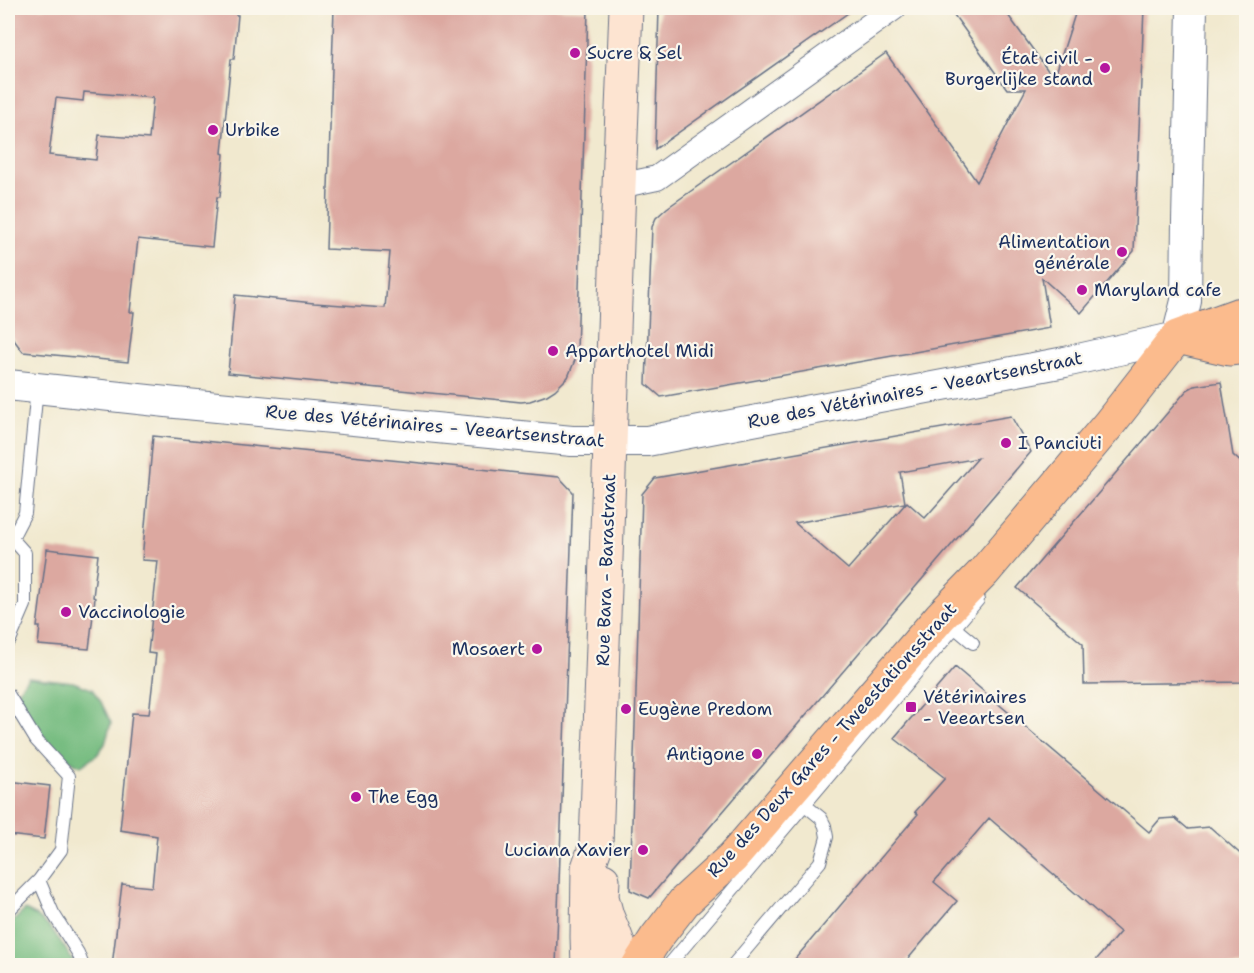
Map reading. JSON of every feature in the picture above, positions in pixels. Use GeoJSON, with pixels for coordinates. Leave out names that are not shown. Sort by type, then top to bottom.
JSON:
{"type":"FeatureCollection","features":[{"type":"Feature","properties":{"kind":"main road","name":"Rue Bara - Barastraat"},"geometry":{"type":"LineString","coordinates":[[588,966],[588,868],[596,845],[626,8]]}},
{"type":"Feature","properties":{"kind":"main road","name":"Rue des Vétérinaires - Veeartsenstraat"},"geometry":{"type":"LineString","coordinates":[[1177,337],[1237,315],[1246,314]]}},
{"type":"Feature","properties":{"kind":"main road","name":"Rue des Vétérinaires - Veeartsenstraat"},"geometry":{"type":"LineString","coordinates":[[1177,337],[1228,349],[1246,347]]}},
{"type":"Feature","properties":{"kind":"main road","name":"Rue des Deux Gares - Tweestationsstraat"},"geometry":{"type":"LineString","coordinates":[[655,956],[684,902],[733,857],[948,622],[984,572],[1109,424],[1177,337]]}},
{"type":"Feature","properties":{"kind":"main road","name":"Rue Bara - Barastraat"},"geometry":{"type":"LineString","coordinates":[[596,845],[603,866],[602,897],[619,946],[620,966]]}},
{"type":"Feature","properties":{"kind":"street"},"geometry":{"type":"LineString","coordinates":[[619,186],[657,178],[894,8]]}},
{"type":"Feature","properties":{"kind":"street"},"geometry":{"type":"LineString","coordinates":[[1177,337],[1186,301],[1192,8]]}},
{"type":"Feature","properties":{"kind":"street","name":"Rue des Vétérinaires - Veeartsenstraat"},"geometry":{"type":"LineString","coordinates":[[8,385],[572,441],[647,441],[1065,362],[1177,337]]}},
{"type":"Feature","properties":{"kind":"lane"},"geometry":{"type":"LineString","coordinates":[[8,642],[25,605],[26,553],[10,536],[25,513],[37,388]]}},
{"type":"Feature","properties":{"kind":"lane"},"geometry":{"type":"LineString","coordinates":[[948,622],[974,643]]}},
{"type":"Feature","properties":{"kind":"lane","name":"Rue des Deux Gares - Tweestationsstraat"},"geometry":{"type":"LineString","coordinates":[[655,956],[805,805],[948,622]]}},
{"type":"Feature","properties":{"kind":"lane"},"geometry":{"type":"LineString","coordinates":[[8,694],[36,740],[69,776],[60,850],[39,880],[8,911]]}},
{"type":"Feature","properties":{"kind":"lane"},"geometry":{"type":"LineString","coordinates":[[732,966],[820,862],[827,837],[825,826],[821,818],[805,805]]}},
{"type":"Feature","properties":{"kind":"lane"},"geometry":{"type":"LineString","coordinates":[[39,880],[53,913],[78,953],[83,966]]}},
{"type":"Feature","properties":{"kind":"green space"},"geometry":{"type":"Polygon","coordinates":[[[28,677],[73,682],[92,689],[111,723],[105,744],[97,755],[81,766],[51,745],[34,724],[21,701],[18,691],[28,677]]]}},
{"type":"Feature","properties":{"kind":"green space"},"geometry":{"type":"Polygon","coordinates":[[[25,910],[48,926],[75,965],[8,965],[8,926],[25,910]]]}},
{"type":"Feature","properties":{"kind":"building"},"geometry":{"type":"Polygon","coordinates":[[[8,8],[237,8],[234,59],[231,59],[222,153],[224,154],[220,197],[217,197],[212,247],[138,239],[130,312],[134,312],[128,362],[23,352],[8,332],[8,8]],[[84,92],[83,101],[56,98],[49,155],[96,160],[99,135],[149,139],[153,98],[84,92]]]}},
{"type":"Feature","properties":{"kind":"building"},"geometry":{"type":"Polygon","coordinates":[[[334,8],[588,10],[577,351],[568,377],[547,395],[521,402],[228,373],[235,295],[385,308],[390,252],[326,249],[334,8]]]}},
{"type":"Feature","properties":{"kind":"building"},"geometry":{"type":"Polygon","coordinates":[[[659,8],[855,8],[655,149],[659,8]]]}},
{"type":"Feature","properties":{"kind":"building"},"geometry":{"type":"Polygon","coordinates":[[[949,8],[1003,8],[1054,79],[1077,8],[1144,8],[1134,251],[1081,313],[1042,278],[1050,328],[661,397],[646,384],[652,227],[656,218],[886,53],[977,182],[1026,89],[1007,89],[949,8]]]}},
{"type":"Feature","properties":{"kind":"building"},"geometry":{"type":"Polygon","coordinates":[[[1221,382],[1233,455],[1246,467],[1246,682],[1084,684],[1083,644],[1017,588],[1187,390],[1194,386],[1221,382]]]}},
{"type":"Feature","properties":{"kind":"building"},"geometry":{"type":"Polygon","coordinates":[[[1011,416],[1031,452],[649,898],[630,890],[642,494],[655,478],[1011,416]],[[978,458],[900,472],[905,503],[795,523],[848,569],[907,502],[925,518],[978,458]]]}},
{"type":"Feature","properties":{"kind":"building"},"geometry":{"type":"Polygon","coordinates":[[[153,436],[559,477],[573,492],[556,966],[112,966],[122,884],[152,887],[157,836],[120,830],[132,713],[149,714],[156,654],[148,653],[158,561],[142,560],[153,436]]]}},
{"type":"Feature","properties":{"kind":"building","name":"Vaccinologie"},"geometry":{"type":"Polygon","coordinates":[[[47,549],[98,555],[89,649],[38,645],[40,627],[37,627],[47,549]]]}},
{"type":"Feature","properties":{"kind":"building"},"geometry":{"type":"Polygon","coordinates":[[[955,667],[1149,832],[1160,819],[1175,818],[1188,829],[1210,827],[1246,859],[1246,966],[1091,966],[1120,932],[989,818],[934,882],[957,901],[902,966],[789,966],[918,814],[915,812],[945,778],[894,738],[955,667]]]}},
{"type":"Feature","properties":{"kind":"building"},"geometry":{"type":"Polygon","coordinates":[[[8,781],[50,786],[44,839],[8,835],[8,781]]]}},
{"type":"Feature","properties":{"kind":"place","name":"Sucre & Sel"},"geometry":{"type":"Point","coordinates":[575,53]}},
{"type":"Feature","properties":{"kind":"place","name":"État civil - Burgerlijke stand"},"geometry":{"type":"Point","coordinates":[1105,68]}},
{"type":"Feature","properties":{"kind":"place","name":"Urbike"},"geometry":{"type":"Point","coordinates":[213,130]}},
{"type":"Feature","properties":{"kind":"place","name":"Alimentation générale"},"geometry":{"type":"Point","coordinates":[1122,252]}},
{"type":"Feature","properties":{"kind":"place","name":"Maryland cafe"},"geometry":{"type":"Point","coordinates":[1082,290]}},
{"type":"Feature","properties":{"kind":"place","name":"Apparthotel Midi"},"geometry":{"type":"Point","coordinates":[553,351]}},
{"type":"Feature","properties":{"kind":"place","name":"I Panciuti"},"geometry":{"type":"Point","coordinates":[1006,443]}},
{"type":"Feature","properties":{"kind":"place","name":"Vaccinologie"},"geometry":{"type":"Point","coordinates":[66,612]}},
{"type":"Feature","properties":{"kind":"place","name":"Mosaert"},"geometry":{"type":"Point","coordinates":[537,649]}},
{"type":"Feature","properties":{"kind":"place","name":"Vétérinaires - Veeartsen"},"geometry":{"type":"Point","coordinates":[911,707]}},
{"type":"Feature","properties":{"kind":"place","name":"Eugène Predom"},"geometry":{"type":"Point","coordinates":[626,709]}},
{"type":"Feature","properties":{"kind":"place","name":"Antigone"},"geometry":{"type":"Point","coordinates":[757,754]}},
{"type":"Feature","properties":{"kind":"place","name":"The Egg"},"geometry":{"type":"Point","coordinates":[356,797]}},
{"type":"Feature","properties":{"kind":"place","name":"Luciana Xavier"},"geometry":{"type":"Point","coordinates":[643,850]}}]}
